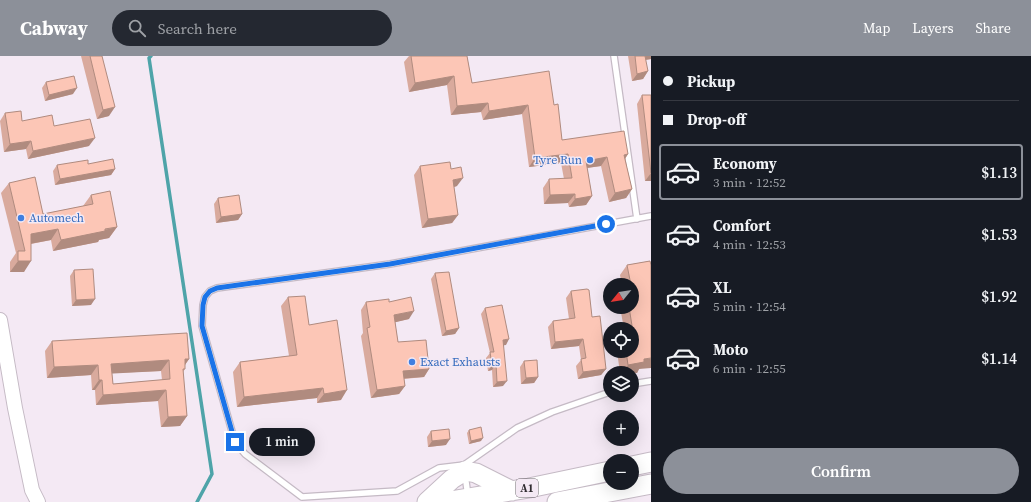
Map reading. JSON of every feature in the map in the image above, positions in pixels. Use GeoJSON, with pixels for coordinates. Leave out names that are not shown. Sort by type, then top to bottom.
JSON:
{"type":"FeatureCollection","features":[{"type":"Feature","properties":{"kind":"highway"},"geometry":{"type":"LineString","coordinates":[[639,465],[651,462]]}},
{"type":"Feature","properties":{"kind":"highway"},"geometry":{"type":"LineString","coordinates":[[427,502],[465,468],[512,491]]}},
{"type":"Feature","properties":{"kind":"highway","name":"A1"},"geometry":{"type":"LineString","coordinates":[[444,502],[512,491],[603,472]]}},
{"type":"Feature","properties":{"kind":"highway"},"geometry":{"type":"LineString","coordinates":[[557,502],[651,484]]}},
{"type":"Feature","properties":{"kind":"street"},"geometry":{"type":"LineString","coordinates":[[0,320],[15,408],[34,498]]}},
{"type":"Feature","properties":{"kind":"lane"},"geometry":{"type":"LineString","coordinates":[[614,56],[637,219]]}},
{"type":"Feature","properties":{"kind":"lane"},"geometry":{"type":"LineString","coordinates":[[603,394],[552,412],[517,428],[465,468],[439,468],[397,491],[302,497],[245,454],[235,442],[202,326],[203,305],[205,297],[210,291],[217,288],[390,264],[651,216]]}},
{"type":"Feature","properties":{"kind":"lane"},"geometry":{"type":"LineString","coordinates":[[639,383],[651,381]]}},
{"type":"Feature","properties":{"kind":"lane"},"geometry":{"type":"LineString","coordinates":[[465,468],[469,498]]}},
{"type":"Feature","properties":{"kind":"building"},"geometry":{"type":"Polygon","coordinates":[[[90,56],[102,56],[115,107],[103,110],[90,56]]]}},
{"type":"Feature","properties":{"kind":"building"},"geometry":{"type":"Polygon","coordinates":[[[411,56],[467,56],[472,83],[549,71],[554,105],[558,104],[562,140],[624,131],[628,154],[624,155],[632,189],[615,193],[607,157],[586,161],[592,196],[575,199],[575,194],[550,195],[549,179],[572,178],[568,154],[535,158],[528,105],[489,111],[488,103],[457,106],[454,76],[415,83],[411,56]]]}},
{"type":"Feature","properties":{"kind":"building"},"geometry":{"type":"Polygon","coordinates":[[[635,56],[645,56],[648,71],[637,74],[635,56]]]}},
{"type":"Feature","properties":{"kind":"building"},"geometry":{"type":"Polygon","coordinates":[[[74,76],[77,88],[49,95],[46,82],[74,76]]]}},
{"type":"Feature","properties":{"kind":"building"},"geometry":{"type":"Polygon","coordinates":[[[642,95],[651,95],[651,173],[642,95]]]}},
{"type":"Feature","properties":{"kind":"building"},"geometry":{"type":"Polygon","coordinates":[[[21,111],[22,121],[52,115],[54,126],[90,119],[95,138],[33,151],[31,141],[10,144],[5,113],[21,111]]]}},
{"type":"Feature","properties":{"kind":"building"},"geometry":{"type":"Polygon","coordinates":[[[113,159],[115,169],[60,179],[57,165],[88,160],[88,164],[113,159]]]}},
{"type":"Feature","properties":{"kind":"building"},"geometry":{"type":"Polygon","coordinates":[[[450,162],[451,169],[461,167],[463,178],[453,180],[458,215],[428,219],[420,166],[450,162]]]}},
{"type":"Feature","properties":{"kind":"building"},"geometry":{"type":"Polygon","coordinates":[[[35,177],[43,214],[93,204],[91,195],[110,191],[117,227],[61,240],[58,229],[31,234],[31,261],[18,261],[18,251],[25,251],[9,183],[35,177]]]}},
{"type":"Feature","properties":{"kind":"building"},"geometry":{"type":"Polygon","coordinates":[[[239,195],[242,214],[221,217],[218,198],[239,195]]]}},
{"type":"Feature","properties":{"kind":"building"},"geometry":{"type":"Polygon","coordinates":[[[650,261],[651,265],[651,358],[644,359],[644,362],[628,365],[627,358],[639,358],[639,322],[631,322],[630,314],[639,314],[639,278],[630,278],[627,265],[650,261]]]}},
{"type":"Feature","properties":{"kind":"building"},"geometry":{"type":"Polygon","coordinates":[[[93,269],[95,299],[76,300],[74,270],[93,269]]]}},
{"type":"Feature","properties":{"kind":"building"},"geometry":{"type":"Polygon","coordinates":[[[449,272],[459,328],[446,331],[435,273],[449,272]]]}},
{"type":"Feature","properties":{"kind":"building"},"geometry":{"type":"Polygon","coordinates":[[[589,290],[592,317],[600,316],[603,358],[605,358],[606,366],[603,366],[603,369],[583,372],[581,359],[586,358],[583,339],[555,342],[553,321],[575,318],[571,291],[589,290]]]}},
{"type":"Feature","properties":{"kind":"building"},"geometry":{"type":"Polygon","coordinates":[[[305,296],[309,325],[337,320],[347,390],[324,394],[323,388],[244,397],[240,362],[297,355],[288,297],[305,296]]]}},
{"type":"Feature","properties":{"kind":"building"},"geometry":{"type":"Polygon","coordinates":[[[411,297],[414,311],[394,315],[398,342],[426,340],[429,369],[403,371],[405,386],[377,390],[367,328],[370,327],[366,302],[389,299],[389,302],[411,297]]]}},
{"type":"Feature","properties":{"kind":"building"},"geometry":{"type":"Polygon","coordinates":[[[502,305],[509,339],[503,340],[507,381],[497,382],[496,364],[492,365],[490,352],[494,352],[485,308],[502,305]]]}},
{"type":"Feature","properties":{"kind":"building"},"geometry":{"type":"Polygon","coordinates":[[[187,333],[189,359],[185,359],[185,369],[183,369],[187,416],[168,417],[166,390],[103,395],[102,380],[99,380],[98,365],[54,367],[52,341],[187,333]],[[169,360],[111,364],[113,384],[170,379],[169,360]]]}},
{"type":"Feature","properties":{"kind":"building"},"geometry":{"type":"Polygon","coordinates":[[[537,360],[538,377],[526,378],[524,361],[537,360]]]}},
{"type":"Feature","properties":{"kind":"building"},"geometry":{"type":"Polygon","coordinates":[[[481,427],[483,438],[471,441],[469,430],[481,427]]]}},
{"type":"Feature","properties":{"kind":"building"},"geometry":{"type":"Polygon","coordinates":[[[449,429],[450,439],[432,441],[431,431],[449,429]]]}},
{"type":"Feature","properties":{"kind":"waterway"},"geometry":{"type":"LineString","coordinates":[[151,56],[149,58],[212,474],[197,502]]}},
{"type":"Feature","properties":{"kind":"place","name":"Tyre Run"},"geometry":{"type":"Point","coordinates":[590,160]}},
{"type":"Feature","properties":{"kind":"place","name":"Automech"},"geometry":{"type":"Point","coordinates":[21,218]}},
{"type":"Feature","properties":{"kind":"place","name":"Exact Exhausts"},"geometry":{"type":"Point","coordinates":[412,362]}},
{"type":"Feature","properties":{"kind":"route"},"geometry":{"type":"LineString","coordinates":[[235,442],[202,326],[203,305],[205,297],[210,291],[217,288],[237,285],[390,264],[606,224]]}}]}
